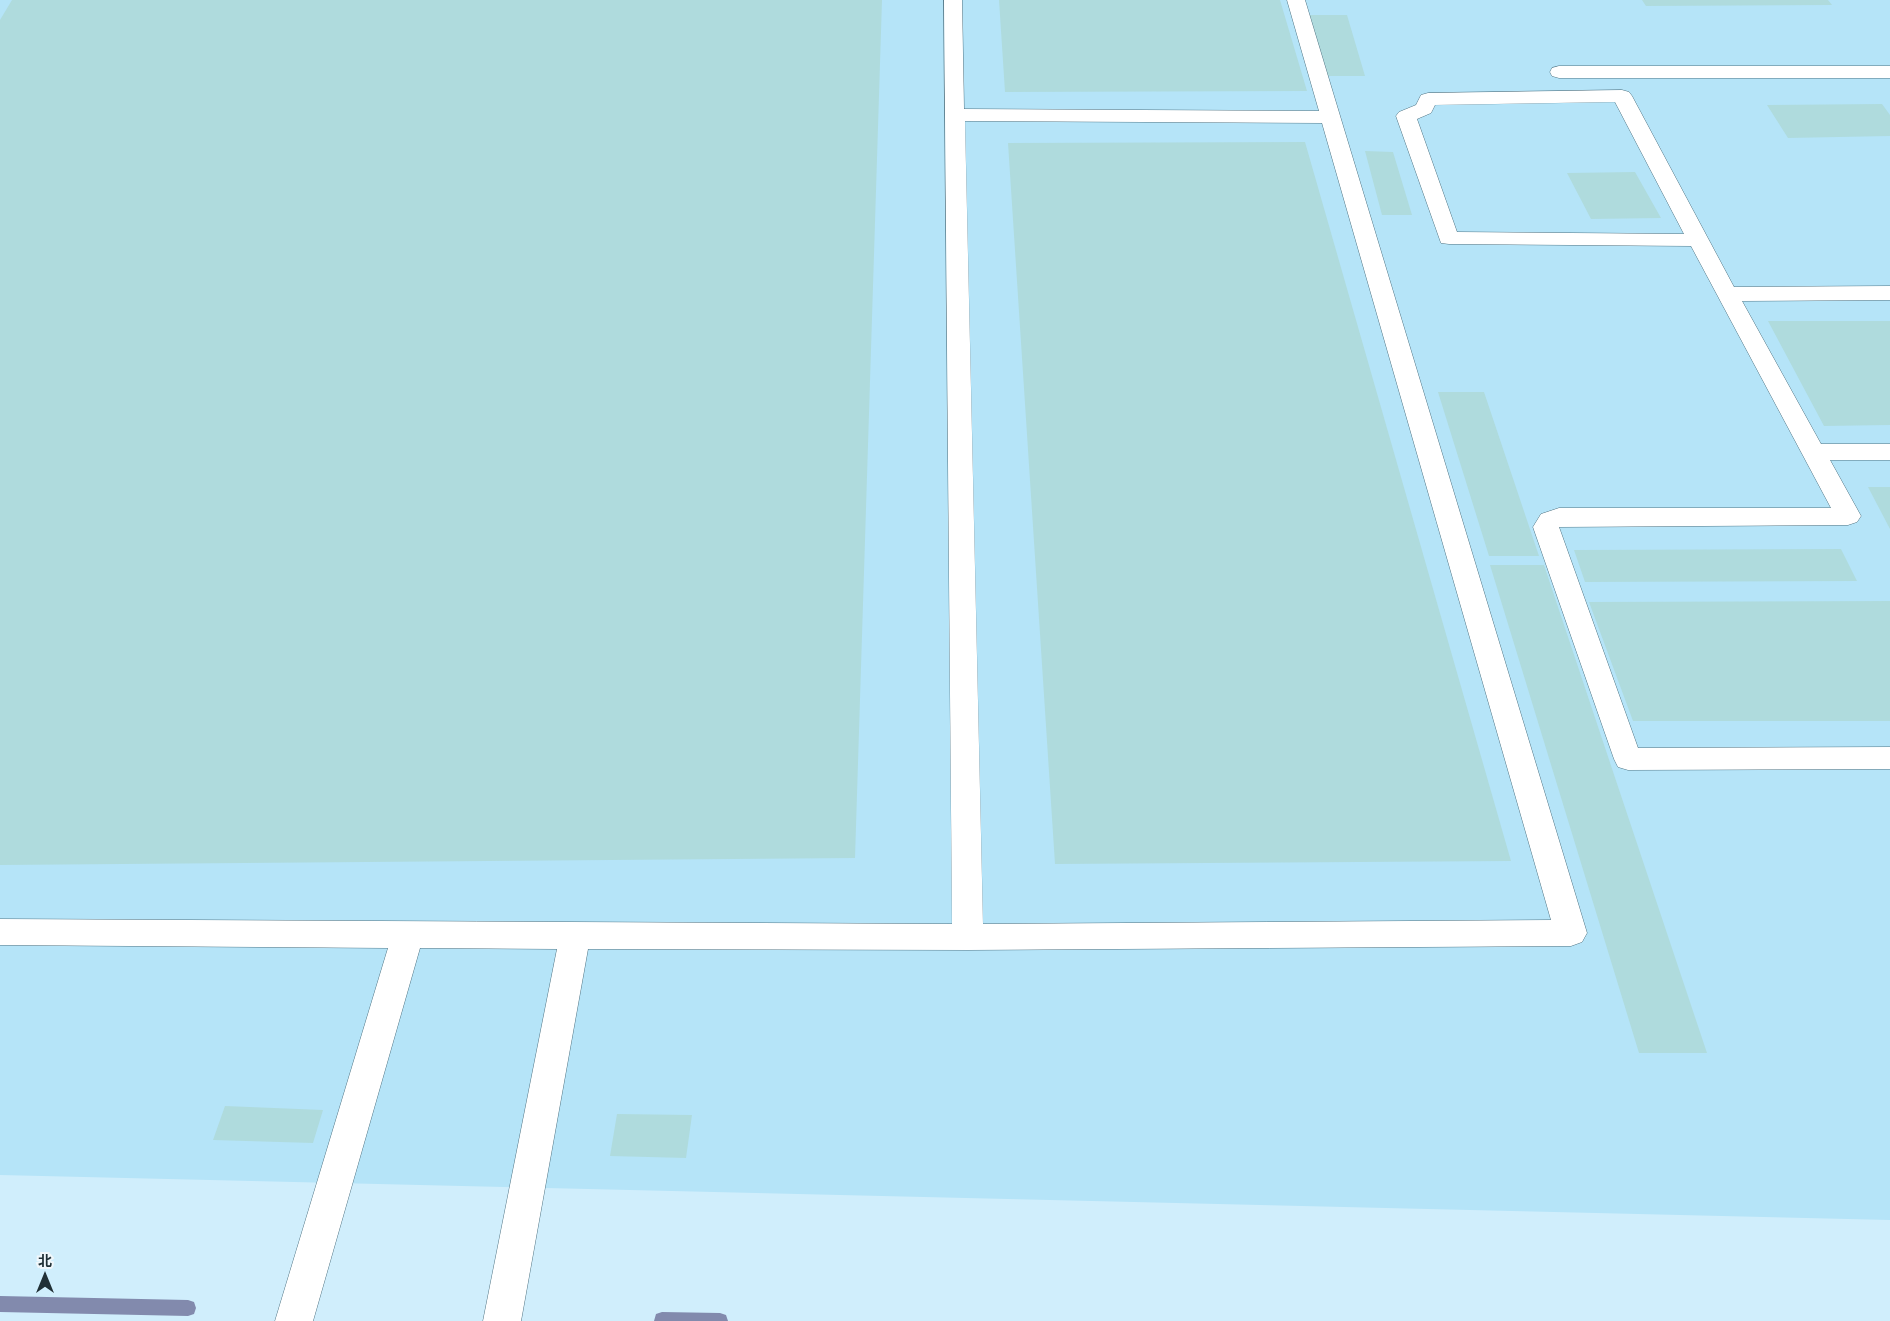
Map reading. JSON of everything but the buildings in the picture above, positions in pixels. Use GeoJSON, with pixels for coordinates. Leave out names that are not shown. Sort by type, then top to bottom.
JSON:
{"type":"FeatureCollection","features":[{"type":"Feature","properties":{"kind":"lane"},"geometry":{"type":"LineString","coordinates":[[953,0],[968,937]]}},
{"type":"Feature","properties":{"kind":"lane"},"geometry":{"type":"LineString","coordinates":[[0,932],[968,937],[1571,933],[1296,0]]}},
{"type":"Feature","properties":{"kind":"lane"},"geometry":{"type":"LineString","coordinates":[[1559,72],[1890,72]]}},
{"type":"Feature","properties":{"kind":"lane"},"geometry":{"type":"LineString","coordinates":[[1698,240],[1448,238],[1406,116],[1424,109],[1428,99],[1622,96],[1848,516],[1559,517],[1550,520],[1546,527],[1628,759],[1890,758]]}},
{"type":"Feature","properties":{"kind":"lane"},"geometry":{"type":"LineString","coordinates":[[955,115],[1329,116]]}},
{"type":"Feature","properties":{"kind":"lane"},"geometry":{"type":"LineString","coordinates":[[1727,294],[1890,293]]}},
{"type":"Feature","properties":{"kind":"lane"},"geometry":{"type":"LineString","coordinates":[[1814,452],[1890,452]]}},
{"type":"Feature","properties":{"kind":"lane"},"geometry":{"type":"LineString","coordinates":[[294,1321],[408,935]]}},
{"type":"Feature","properties":{"kind":"lane"},"geometry":{"type":"LineString","coordinates":[[502,1321],[575,936]]}},
{"type":"Feature","properties":{"kind":"shaded area"},"geometry":{"type":"Polygon","coordinates":[[[0,0],[1890,0],[1890,1220],[0,1175],[0,0]]]}},
{"type":"Feature","properties":{"kind":"waterway"},"geometry":{"type":"LineString","coordinates":[[0,1304],[188,1308]]}},
{"type":"Feature","properties":{"kind":"waterway"},"geometry":{"type":"LineString","coordinates":[[662,1320],[720,1321]]}}]}
